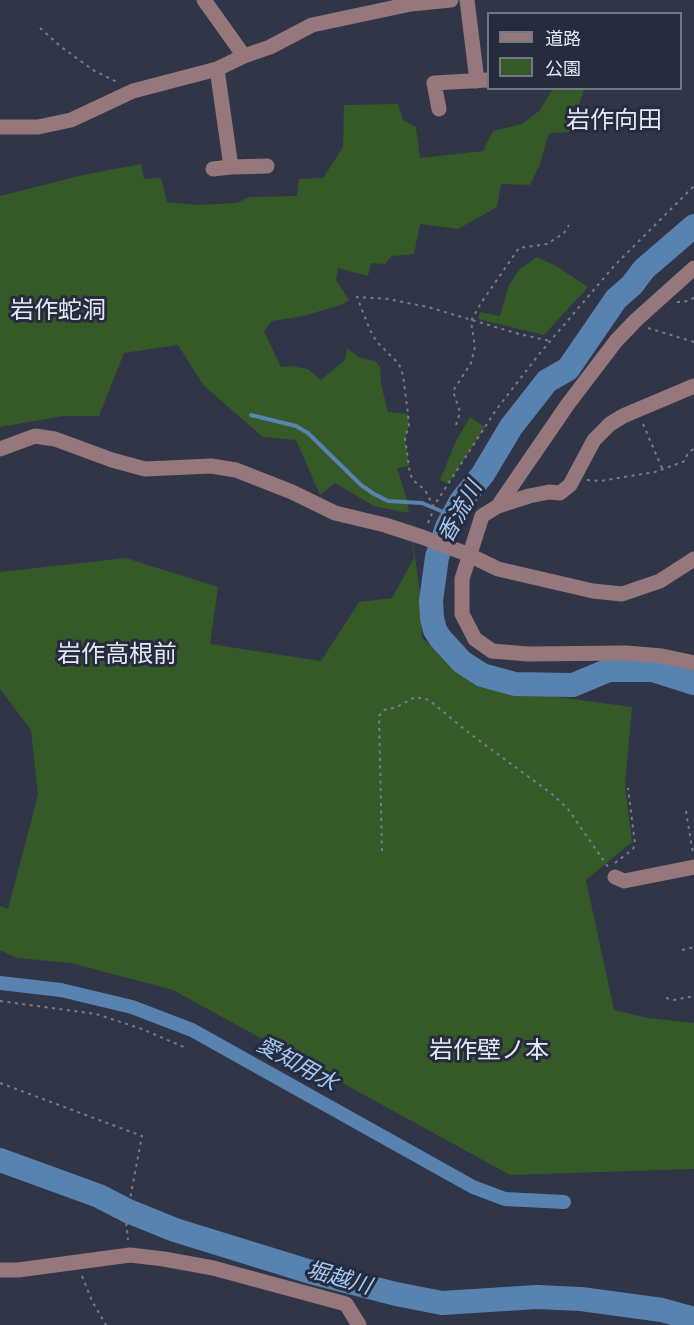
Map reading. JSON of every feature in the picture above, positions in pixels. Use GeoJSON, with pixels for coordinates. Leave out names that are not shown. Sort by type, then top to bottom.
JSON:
{"type":"FeatureCollection","features":[{"type":"Feature","properties":{"kind":"street"},"geometry":{"type":"LineString","coordinates":[[204,0],[244,56]]}},
{"type":"Feature","properties":{"kind":"street"},"geometry":{"type":"LineString","coordinates":[[0,127],[38,127],[71,120],[133,91],[217,69],[270,47],[312,25],[358,7],[451,0]]}},
{"type":"Feature","properties":{"kind":"street"},"geometry":{"type":"LineString","coordinates":[[439,109],[434,83],[483,80],[467,0]]}},
{"type":"Feature","properties":{"kind":"street"},"geometry":{"type":"LineString","coordinates":[[217,69],[231,167]]}},
{"type":"Feature","properties":{"kind":"street"},"geometry":{"type":"LineString","coordinates":[[213,169],[267,166]]}},
{"type":"Feature","properties":{"kind":"street"},"geometry":{"type":"LineString","coordinates":[[498,506],[568,404],[616,342],[630,326],[694,268]]}},
{"type":"Feature","properties":{"kind":"street"},"geometry":{"type":"LineString","coordinates":[[694,386],[610,424],[594,440],[570,485],[560,493],[549,492],[529,496],[498,506],[482,516],[462,579],[462,614],[475,639],[492,651],[528,654],[626,653],[662,656],[694,663]]}},
{"type":"Feature","properties":{"kind":"street"},"geometry":{"type":"LineString","coordinates":[[0,449],[35,436],[55,439],[112,460],[145,469],[211,466],[236,470],[292,492],[335,513],[385,525],[469,555],[498,568],[593,591],[622,594],[660,581],[694,559]]}},
{"type":"Feature","properties":{"kind":"street"},"geometry":{"type":"LineString","coordinates":[[612,872],[624,881],[694,865]]}},
{"type":"Feature","properties":{"kind":"street"},"geometry":{"type":"LineString","coordinates":[[0,1270],[18,1270],[130,1255],[164,1259],[213,1268],[346,1304],[359,1325]]}},
{"type":"Feature","properties":{"kind":"path"},"geometry":{"type":"LineString","coordinates":[[40,27],[60,46],[93,70],[133,91]]}},
{"type":"Feature","properties":{"kind":"path"},"geometry":{"type":"LineString","coordinates":[[422,538],[434,508],[496,410],[550,341],[615,265],[694,186]]}},
{"type":"Feature","properties":{"kind":"path"},"geometry":{"type":"LineString","coordinates":[[456,424],[460,412],[453,391],[471,363],[475,347],[471,321],[519,248],[547,244],[564,232],[569,225]]}},
{"type":"Feature","properties":{"kind":"path"},"geometry":{"type":"LineString","coordinates":[[434,508],[424,490],[410,474],[405,438],[409,425],[403,375],[399,364],[377,342],[357,297],[388,299],[428,307],[471,321],[550,341]]}},
{"type":"Feature","properties":{"kind":"path"},"geometry":{"type":"LineString","coordinates":[[630,326],[649,328],[694,342]]}},
{"type":"Feature","properties":{"kind":"path"},"geometry":{"type":"LineString","coordinates":[[637,410],[662,470]]}},
{"type":"Feature","properties":{"kind":"path"},"geometry":{"type":"LineString","coordinates":[[572,479],[600,481],[662,470],[686,461],[687,455],[694,448]]}},
{"type":"Feature","properties":{"kind":"path"},"geometry":{"type":"LineString","coordinates":[[382,851],[379,716],[384,710],[397,707],[415,697],[429,700],[568,809],[612,872],[635,844],[628,788]]}},
{"type":"Feature","properties":{"kind":"path"},"geometry":{"type":"LineString","coordinates":[[686,811],[694,865]]}},
{"type":"Feature","properties":{"kind":"path"},"geometry":{"type":"LineString","coordinates":[[682,950],[694,947]]}},
{"type":"Feature","properties":{"kind":"path"},"geometry":{"type":"LineString","coordinates":[[666,999],[674,1000],[694,996]]}},
{"type":"Feature","properties":{"kind":"path"},"geometry":{"type":"LineString","coordinates":[[0,1000],[96,1014],[142,1029],[186,1048]]}},
{"type":"Feature","properties":{"kind":"path"},"geometry":{"type":"LineString","coordinates":[[0,1083],[142,1136],[126,1220],[130,1255]]}},
{"type":"Feature","properties":{"kind":"path"},"geometry":{"type":"LineString","coordinates":[[77,1262],[92,1301],[106,1325]]}},
{"type":"Feature","properties":{"kind":"green space"},"geometry":{"type":"Polygon","coordinates":[[[552,90],[584,90],[571,132],[549,133],[540,164],[530,185],[501,184],[497,207],[458,229],[420,224],[414,254],[392,256],[385,264],[371,263],[368,276],[338,268],[336,280],[349,300],[341,305],[303,316],[272,321],[264,331],[281,367],[308,369],[321,380],[345,360],[347,348],[358,357],[375,361],[380,367],[381,384],[388,412],[408,414],[409,425],[405,438],[409,466],[397,468],[409,513],[374,506],[335,483],[320,495],[296,440],[263,437],[204,386],[178,345],[124,353],[99,416],[64,416],[0,427],[0,196],[83,175],[141,164],[144,179],[161,178],[167,202],[197,205],[237,203],[249,197],[297,196],[299,179],[323,178],[343,147],[344,105],[398,104],[403,120],[416,127],[420,158],[483,151],[493,131],[522,124],[539,111],[552,90]]]}},
{"type":"Feature","properties":{"kind":"green space"},"geometry":{"type":"Polygon","coordinates":[[[537,257],[556,266],[588,287],[544,335],[478,319],[480,312],[500,316],[509,285],[520,269],[537,257]]]}},
{"type":"Feature","properties":{"kind":"green space"},"geometry":{"type":"Polygon","coordinates":[[[470,417],[485,427],[448,484],[440,480],[455,443],[470,417]]]}},
{"type":"Feature","properties":{"kind":"green space"},"geometry":{"type":"Polygon","coordinates":[[[409,515],[420,593],[422,638],[476,686],[632,707],[625,786],[632,842],[586,880],[614,1010],[648,1018],[694,1023],[694,1169],[510,1175],[173,990],[71,963],[17,958],[0,950],[0,906],[8,909],[38,795],[31,730],[0,689],[0,572],[126,558],[218,587],[210,644],[321,661],[359,602],[392,598],[414,558],[409,515]]]}},
{"type":"Feature","properties":{"kind":"waterway","name":"香流川"},"geometry":{"type":"LineString","coordinates":[[694,226],[644,269],[632,285],[616,299],[568,369],[547,381],[511,427],[483,474],[461,501],[447,527],[437,557],[431,601],[432,618],[440,638],[462,662],[482,675],[515,684],[573,685],[609,670],[653,670],[694,683]]}},
{"type":"Feature","properties":{"kind":"waterway"},"geometry":{"type":"LineString","coordinates":[[251,415],[296,426],[308,433],[361,485],[374,494],[388,501],[422,503],[453,516]]}},
{"type":"Feature","properties":{"kind":"waterway","name":"愛知用水"},"geometry":{"type":"LineString","coordinates":[[0,983],[61,990],[132,1007],[192,1030],[473,1187],[505,1199],[564,1202]]}},
{"type":"Feature","properties":{"kind":"waterway","name":"堀越川"},"geometry":{"type":"LineString","coordinates":[[0,1160],[99,1196],[128,1211],[175,1230],[314,1273],[396,1294],[442,1303],[537,1297],[581,1299],[662,1310],[694,1319]]}},
{"type":"Feature","properties":{"kind":"district","name":"岩作向田"},"geometry":{"type":"Point","coordinates":[614,120]}},
{"type":"Feature","properties":{"kind":"district","name":"岩作蛇洞"},"geometry":{"type":"Point","coordinates":[58,310]}},
{"type":"Feature","properties":{"kind":"district","name":"岩作高根前"},"geometry":{"type":"Point","coordinates":[117,654]}},
{"type":"Feature","properties":{"kind":"district","name":"岩作壁ノ本"},"geometry":{"type":"Point","coordinates":[489,1050]}}]}
